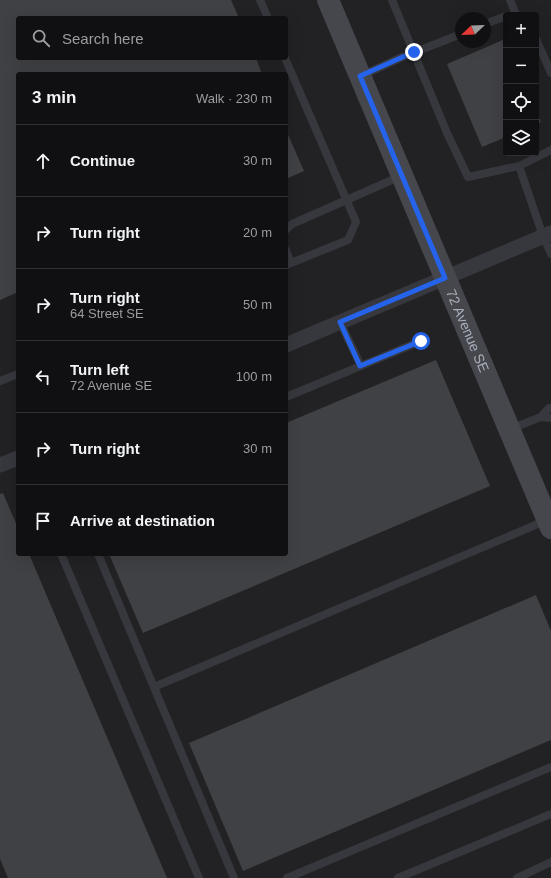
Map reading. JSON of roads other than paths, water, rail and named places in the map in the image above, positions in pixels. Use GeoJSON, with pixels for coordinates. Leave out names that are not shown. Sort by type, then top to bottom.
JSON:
{"type":"FeatureCollection","features":[{"type":"Feature","properties":{"kind":"street","name":"72 Avenue SE"},"geometry":{"type":"LineString","coordinates":[[328,0],[549,524]]}},
{"type":"Feature","properties":{"kind":"street"},"geometry":{"type":"LineString","coordinates":[[288,344],[547,234]]}},
{"type":"Feature","properties":{"kind":"street"},"geometry":{"type":"LineString","coordinates":[[0,465],[16,459]]}},
{"type":"Feature","properties":{"kind":"lane"},"geometry":{"type":"LineString","coordinates":[[260,0],[267,16]]}},
{"type":"Feature","properties":{"kind":"lane"},"geometry":{"type":"LineString","coordinates":[[392,0],[447,133],[468,177],[519,166],[551,150]]}},
{"type":"Feature","properties":{"kind":"lane"},"geometry":{"type":"LineString","coordinates":[[510,0],[512,12]]}},
{"type":"Feature","properties":{"kind":"lane"},"geometry":{"type":"LineString","coordinates":[[491,22],[503,18]]}},
{"type":"Feature","properties":{"kind":"lane"},"geometry":{"type":"LineString","coordinates":[[360,76],[414,52],[455,36]]}},
{"type":"Feature","properties":{"kind":"lane"},"geometry":{"type":"LineString","coordinates":[[539,46],[551,73]]}},
{"type":"Feature","properties":{"kind":"lane"},"geometry":{"type":"LineString","coordinates":[[286,60],[356,222],[348,240],[289,264]]}},
{"type":"Feature","properties":{"kind":"lane"},"geometry":{"type":"LineString","coordinates":[[519,166],[547,234],[551,254]]}},
{"type":"Feature","properties":{"kind":"lane"},"geometry":{"type":"LineString","coordinates":[[288,228],[292,224],[402,176]]}},
{"type":"Feature","properties":{"kind":"lane"},"geometry":{"type":"LineString","coordinates":[[340,322],[360,366]]}},
{"type":"Feature","properties":{"kind":"lane"},"geometry":{"type":"LineString","coordinates":[[288,396],[421,341]]}},
{"type":"Feature","properties":{"kind":"lane"},"geometry":{"type":"LineString","coordinates":[[0,381],[16,375]]}},
{"type":"Feature","properties":{"kind":"lane"},"geometry":{"type":"LineString","coordinates":[[509,430],[541,416],[549,408],[551,408]]}},
{"type":"Feature","properties":{"kind":"lane"},"geometry":{"type":"LineString","coordinates":[[541,416],[551,418]]}},
{"type":"Feature","properties":{"kind":"lane"},"geometry":{"type":"LineString","coordinates":[[154,687],[549,524]]}},
{"type":"Feature","properties":{"kind":"lane"},"geometry":{"type":"LineString","coordinates":[[62,556],[199,878]]}},
{"type":"Feature","properties":{"kind":"lane"},"geometry":{"type":"LineString","coordinates":[[99,556],[234,878]]}},
{"type":"Feature","properties":{"kind":"lane"},"geometry":{"type":"LineString","coordinates":[[287,878],[551,767]]}},
{"type":"Feature","properties":{"kind":"lane"},"geometry":{"type":"LineString","coordinates":[[398,878],[551,814]]}},
{"type":"Feature","properties":{"kind":"lane"},"geometry":{"type":"LineString","coordinates":[[517,878],[551,862]]}}]}
